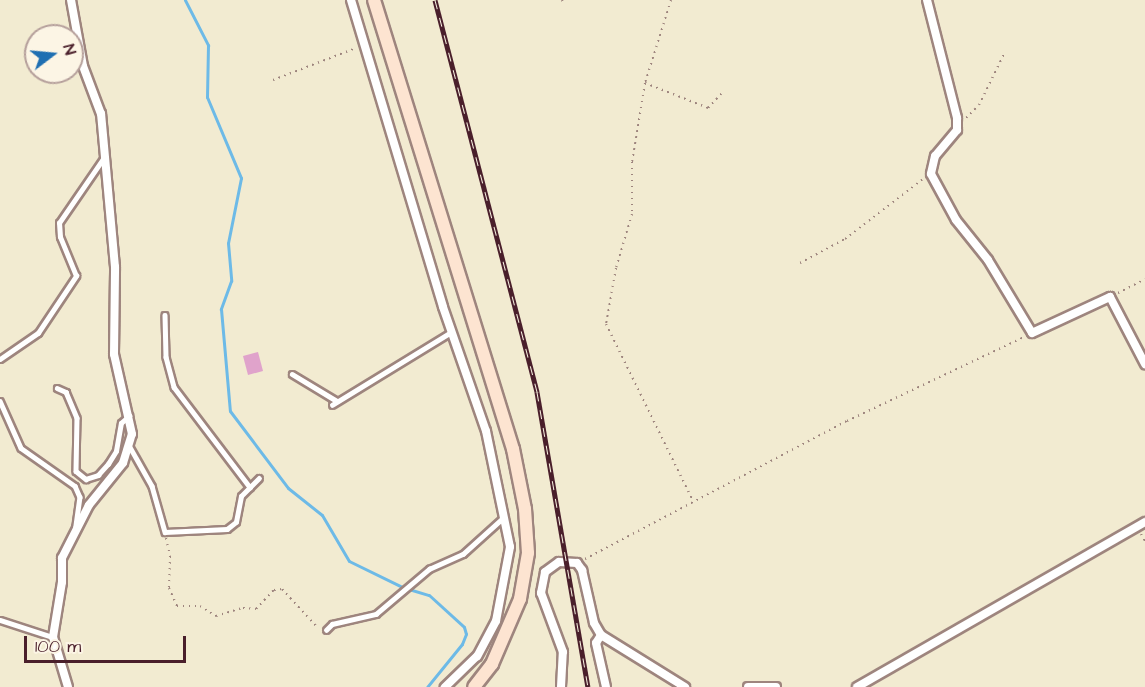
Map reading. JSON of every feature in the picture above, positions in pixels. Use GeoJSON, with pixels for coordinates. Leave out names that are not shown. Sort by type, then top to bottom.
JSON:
{"type":"FeatureCollection","features":[{"type":"Feature","properties":{"kind":"main road"},"geometry":{"type":"LineString","coordinates":[[374,0],[513,449],[525,509],[528,553],[520,599],[492,664],[474,687]]}},
{"type":"Feature","properties":{"kind":"street"},"geometry":{"type":"LineString","coordinates":[[68,687],[53,637],[62,582],[62,558],[76,529],[130,447],[129,416],[113,344],[115,267],[101,114],[83,66],[71,0]]}},
{"type":"Feature","properties":{"kind":"street"},"geometry":{"type":"LineString","coordinates":[[351,0],[451,332],[486,431],[510,547],[509,566],[496,621],[477,656],[445,687]]}},
{"type":"Feature","properties":{"kind":"street"},"geometry":{"type":"LineString","coordinates":[[927,0],[957,118],[957,130],[935,156],[931,174],[1032,333],[1110,297],[1145,364]]}},
{"type":"Feature","properties":{"kind":"street"},"geometry":{"type":"LineString","coordinates":[[857,687],[1145,522]]}},
{"type":"Feature","properties":{"kind":"street"},"geometry":{"type":"LineString","coordinates":[[561,687],[563,652],[541,593],[547,567],[559,561],[577,563],[582,570],[594,623],[601,634],[686,687]]}},
{"type":"Feature","properties":{"kind":"street"},"geometry":{"type":"LineString","coordinates":[[601,634],[596,643],[606,687]]}},
{"type":"Feature","properties":{"kind":"street"},"geometry":{"type":"LineString","coordinates":[[748,687],[776,687]]}},
{"type":"Feature","properties":{"kind":"lane"},"geometry":{"type":"LineString","coordinates":[[0,359],[38,333],[76,276],[60,237],[59,223],[105,157]]}},
{"type":"Feature","properties":{"kind":"lane"},"geometry":{"type":"LineString","coordinates":[[165,315],[166,357],[174,387],[250,487]]}},
{"type":"Feature","properties":{"kind":"lane"},"geometry":{"type":"LineString","coordinates":[[292,374],[335,403],[451,332]]}},
{"type":"Feature","properties":{"kind":"lane"},"geometry":{"type":"LineString","coordinates":[[57,388],[66,392],[77,418],[76,471],[86,479],[98,475],[108,464],[116,451],[121,423],[129,416]]}},
{"type":"Feature","properties":{"kind":"lane"},"geometry":{"type":"LineString","coordinates":[[0,401],[21,447],[75,486],[80,497],[76,529]]}},
{"type":"Feature","properties":{"kind":"lane"},"geometry":{"type":"LineString","coordinates":[[130,447],[152,486],[165,532],[227,529],[236,522],[241,496],[259,478]]}},
{"type":"Feature","properties":{"kind":"lane"},"geometry":{"type":"LineString","coordinates":[[326,630],[332,624],[376,614],[435,565],[463,554],[503,518]]}},
{"type":"Feature","properties":{"kind":"lane"},"geometry":{"type":"LineString","coordinates":[[0,620],[53,637]]}},
{"type":"Feature","properties":{"kind":"path"},"geometry":{"type":"LineString","coordinates":[[562,0],[564,5]]}},
{"type":"Feature","properties":{"kind":"path"},"geometry":{"type":"LineString","coordinates":[[671,0],[645,83],[632,162],[632,214],[616,268],[606,324],[692,500]]}},
{"type":"Feature","properties":{"kind":"path"},"geometry":{"type":"LineString","coordinates":[[273,80],[364,45]]}},
{"type":"Feature","properties":{"kind":"path"},"geometry":{"type":"LineString","coordinates":[[957,118],[968,118],[979,105],[1005,52]]}},
{"type":"Feature","properties":{"kind":"path"},"geometry":{"type":"LineString","coordinates":[[645,83],[708,108],[723,92]]}},
{"type":"Feature","properties":{"kind":"path"},"geometry":{"type":"LineString","coordinates":[[800,263],[845,239],[905,189],[931,174]]}},
{"type":"Feature","properties":{"kind":"path"},"geometry":{"type":"LineString","coordinates":[[1110,297],[1145,279]]}},
{"type":"Feature","properties":{"kind":"path"},"geometry":{"type":"LineString","coordinates":[[577,563],[692,500],[1032,333]]}},
{"type":"Feature","properties":{"kind":"path"},"geometry":{"type":"LineString","coordinates":[[165,532],[171,556],[169,588],[177,606],[200,606],[216,616],[243,608],[256,609],[274,590],[282,589],[318,628],[326,630]]}},
{"type":"Feature","properties":{"kind":"building"},"geometry":{"type":"Polygon","coordinates":[[[258,352],[263,371],[248,375],[243,356],[258,352]]]}},
{"type":"Feature","properties":{"kind":"waterway"},"geometry":{"type":"LineString","coordinates":[[185,0],[208,45],[207,97],[241,178],[228,243],[231,281],[221,309],[230,411],[288,488],[322,515],[349,561],[402,587],[429,595],[464,627],[466,634],[462,644],[427,687]]}},
{"type":"Feature","properties":{"kind":"railway"},"geometry":{"type":"LineString","coordinates":[[435,0],[537,392],[588,687]]}}]}
